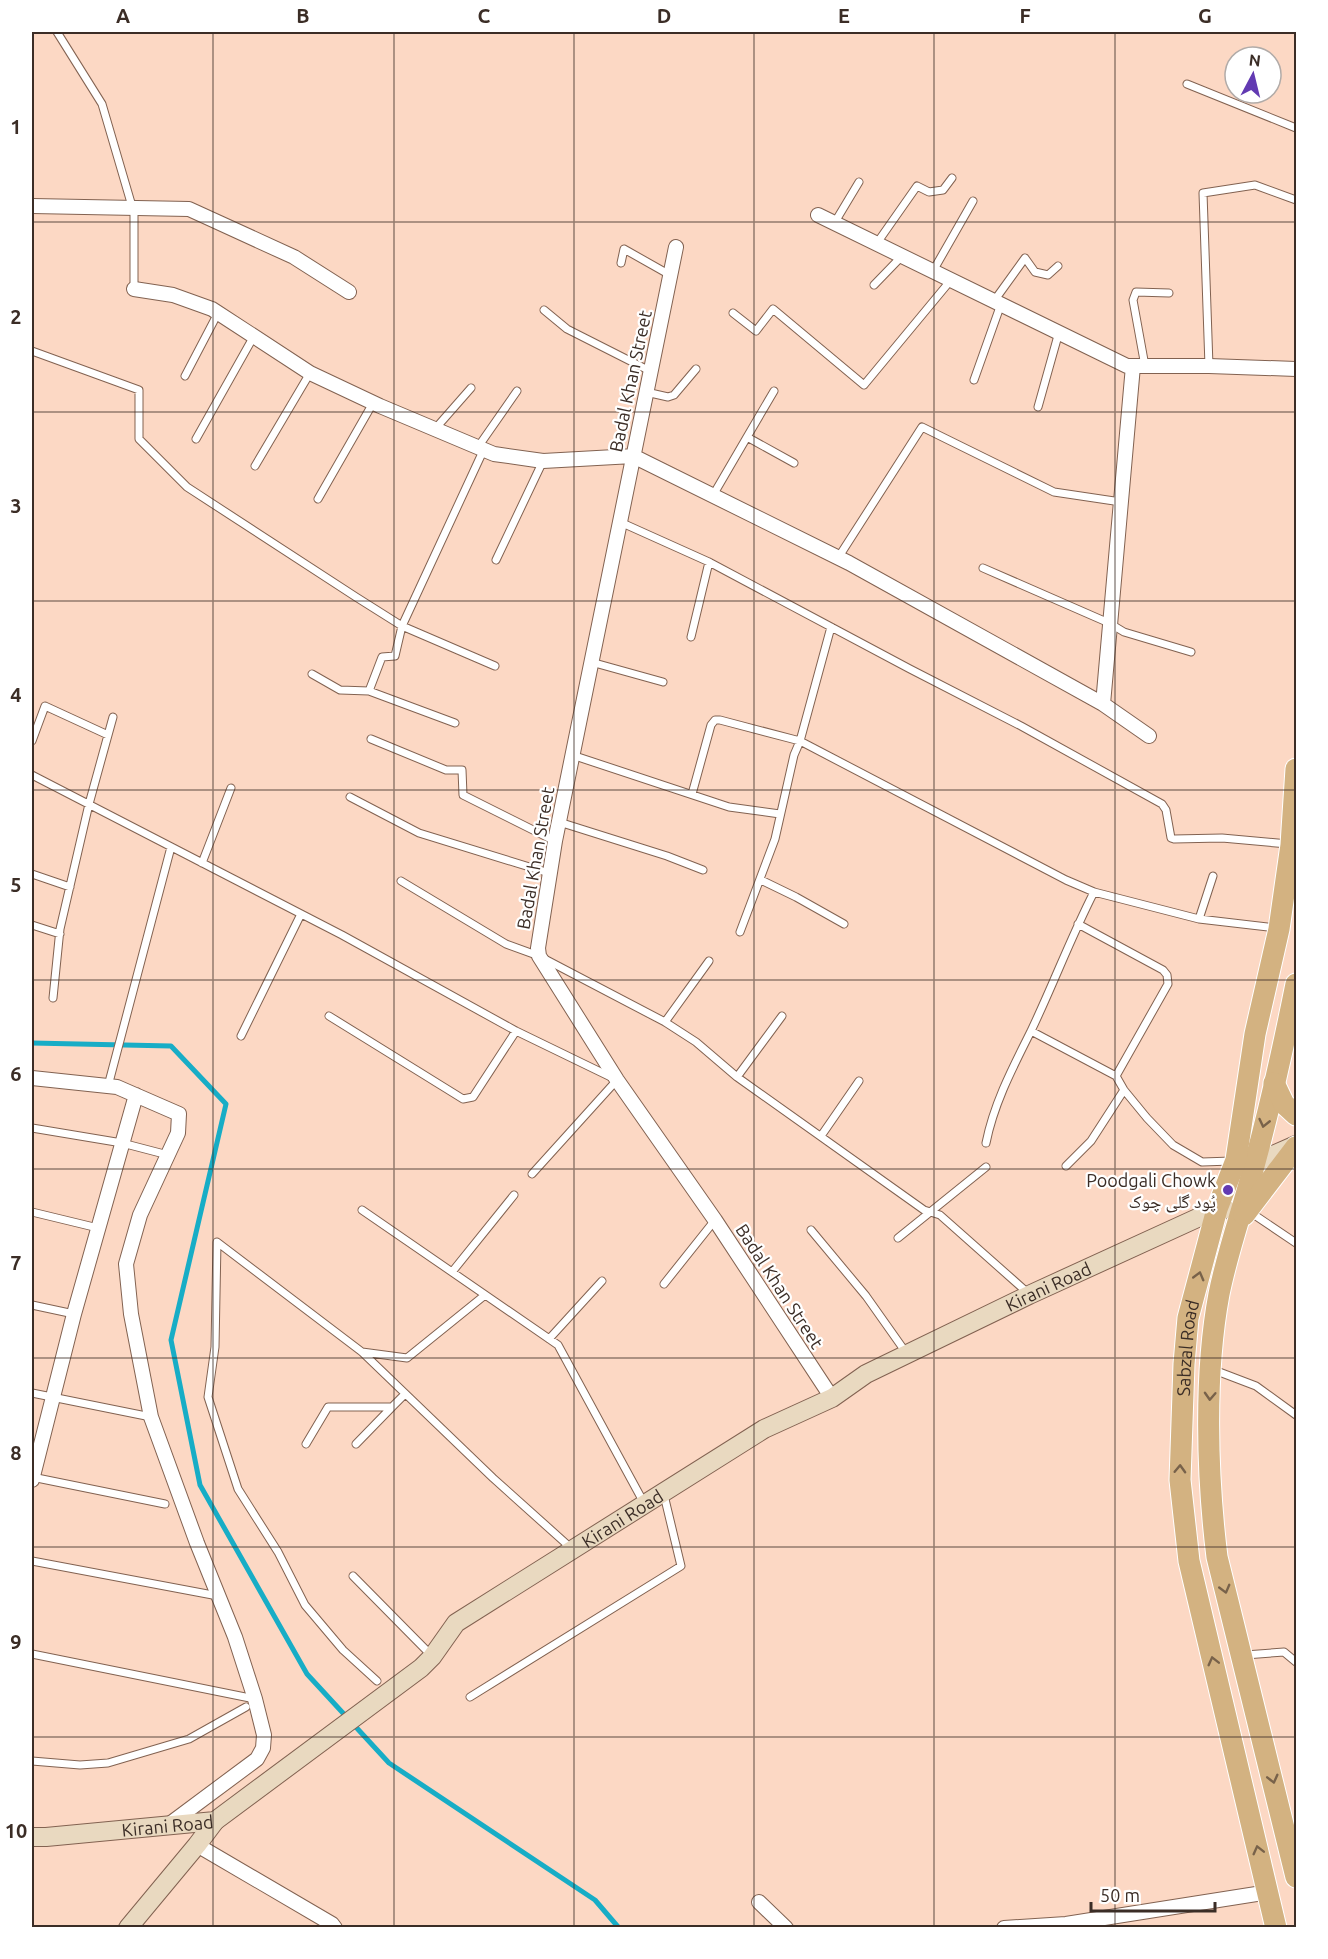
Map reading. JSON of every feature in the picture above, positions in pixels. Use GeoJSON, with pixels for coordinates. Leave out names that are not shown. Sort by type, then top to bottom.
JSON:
{"type":"FeatureCollection","features":[{"type":"Feature","properties":{"kind":"main road","name":"Sabzal Road"},"geometry":{"type":"LineString","coordinates":[[1296,770],[1291,844],[1280,929],[1255,1034],[1242,1215],[1219,1293],[1210,1412],[1211,1509],[1217,1557],[1296,1877]]}},
{"type":"Feature","properties":{"kind":"main road","name":"Sabzal Road"},"geometry":{"type":"LineString","coordinates":[[1276,1928],[1189,1561],[1179,1480],[1188,1318],[1217,1209],[1245,1162],[1274,1083],[1296,984]]}},
{"type":"Feature","properties":{"kind":"main road"},"geometry":{"type":"LineString","coordinates":[[1274,1083],[1284,1104],[1296,1115]]}},
{"type":"Feature","properties":{"kind":"main road"},"geometry":{"type":"LineString","coordinates":[[1245,1162],[1296,1146]]}},
{"type":"Feature","properties":{"kind":"main road"},"geometry":{"type":"LineString","coordinates":[[1242,1215],[1296,1146]]}},
{"type":"Feature","properties":{"kind":"main road","name":"Kirani Road"},"geometry":{"type":"LineString","coordinates":[[32,1837],[215,1821],[426,1662],[456,1623],[764,1429],[832,1398],[866,1374],[1029,1295],[1217,1209],[1242,1215]]}},
{"type":"Feature","properties":{"kind":"main road"},"geometry":{"type":"LineString","coordinates":[[128,1928],[215,1821]]}},
{"type":"Feature","properties":{"kind":"street"},"geometry":{"type":"LineString","coordinates":[[32,206],[189,209],[294,257],[349,292]]}},
{"type":"Feature","properties":{"kind":"street"},"geometry":{"type":"LineString","coordinates":[[818,214],[1127,366],[1296,369]]}},
{"type":"Feature","properties":{"kind":"street","name":"Badal Khan Street"},"geometry":{"type":"LineString","coordinates":[[676,247],[549,873],[538,948],[539,956],[617,1080],[715,1220],[832,1398]]}},
{"type":"Feature","properties":{"kind":"street"},"geometry":{"type":"LineString","coordinates":[[134,289],[173,296],[212,309],[310,373],[373,403],[494,454],[543,461],[633,456],[838,558],[1102,704],[1149,736]]}},
{"type":"Feature","properties":{"kind":"street"},"geometry":{"type":"LineString","coordinates":[[1102,704],[1121,501],[1139,366]]}},
{"type":"Feature","properties":{"kind":"street"},"geometry":{"type":"LineString","coordinates":[[32,1078],[110,1079],[117,1087],[179,1114],[178,1133],[140,1215],[126,1264],[131,1314],[151,1417],[235,1637],[251,1703],[264,1735],[263,1748],[257,1760],[165,1827]]}},
{"type":"Feature","properties":{"kind":"street"},"geometry":{"type":"LineString","coordinates":[[32,1478],[74,1314],[136,1095]]}},
{"type":"Feature","properties":{"kind":"street"},"geometry":{"type":"LineString","coordinates":[[197,1845],[332,1924],[335,1928]]}},
{"type":"Feature","properties":{"kind":"street"},"geometry":{"type":"LineString","coordinates":[[1004,1928],[1066,1924],[1269,1892]]}},
{"type":"Feature","properties":{"kind":"street"},"geometry":{"type":"LineString","coordinates":[[759,1902],[786,1928]]}},
{"type":"Feature","properties":{"kind":"lane"},"geometry":{"type":"LineString","coordinates":[[57,32],[102,104],[134,213],[134,289]]}},
{"type":"Feature","properties":{"kind":"lane"},"geometry":{"type":"LineString","coordinates":[[1187,84],[1296,128]]}},
{"type":"Feature","properties":{"kind":"lane"},"geometry":{"type":"LineString","coordinates":[[877,243],[917,186],[929,192],[943,190],[952,178]]}},
{"type":"Feature","properties":{"kind":"lane"},"geometry":{"type":"LineString","coordinates":[[835,222],[859,182]]}},
{"type":"Feature","properties":{"kind":"lane"},"geometry":{"type":"LineString","coordinates":[[1209,366],[1203,193],[1256,185],[1296,200]]}},
{"type":"Feature","properties":{"kind":"lane"},"geometry":{"type":"LineString","coordinates":[[933,271],[973,201]]}},
{"type":"Feature","properties":{"kind":"lane"},"geometry":{"type":"LineString","coordinates":[[621,263],[624,249],[670,275]]}},
{"type":"Feature","properties":{"kind":"lane"},"geometry":{"type":"LineString","coordinates":[[874,285],[902,256]]}},
{"type":"Feature","properties":{"kind":"lane"},"geometry":{"type":"LineString","coordinates":[[974,380],[997,302],[1025,258],[1035,272],[1048,275],[1058,266]]}},
{"type":"Feature","properties":{"kind":"lane"},"geometry":{"type":"LineString","coordinates":[[733,313],[756,331],[773,309],[864,385],[951,280]]}},
{"type":"Feature","properties":{"kind":"lane"},"geometry":{"type":"LineString","coordinates":[[1139,366],[1133,300],[1136,292],[1169,293]]}},
{"type":"Feature","properties":{"kind":"lane"},"geometry":{"type":"LineString","coordinates":[[544,310],[567,328],[650,371]]}},
{"type":"Feature","properties":{"kind":"lane"},"geometry":{"type":"LineString","coordinates":[[185,376],[218,313]]}},
{"type":"Feature","properties":{"kind":"lane"},"geometry":{"type":"LineString","coordinates":[[1038,407],[1059,332]]}},
{"type":"Feature","properties":{"kind":"lane"},"geometry":{"type":"LineString","coordinates":[[196,439],[254,336]]}},
{"type":"Feature","properties":{"kind":"lane"},"geometry":{"type":"LineString","coordinates":[[32,351],[139,390],[139,440],[187,487],[402,626],[495,666]]}},
{"type":"Feature","properties":{"kind":"lane"},"geometry":{"type":"LineString","coordinates":[[646,392],[668,397],[674,395],[696,369]]}},
{"type":"Feature","properties":{"kind":"lane"},"geometry":{"type":"LineString","coordinates":[[255,466],[310,373]]}},
{"type":"Feature","properties":{"kind":"lane"},"geometry":{"type":"LineString","coordinates":[[435,429],[471,388]]}},
{"type":"Feature","properties":{"kind":"lane"},"geometry":{"type":"LineString","coordinates":[[369,692],[382,657],[395,656],[402,626],[481,448],[517,391]]}},
{"type":"Feature","properties":{"kind":"lane"},"geometry":{"type":"LineString","coordinates":[[712,497],[774,391]]}},
{"type":"Feature","properties":{"kind":"lane"},"geometry":{"type":"LineString","coordinates":[[318,499],[373,403]]}},
{"type":"Feature","properties":{"kind":"lane"},"geometry":{"type":"LineString","coordinates":[[838,558],[922,427],[1054,492],[1121,501]]}},
{"type":"Feature","properties":{"kind":"lane"},"geometry":{"type":"LineString","coordinates":[[747,437],[794,463]]}},
{"type":"Feature","properties":{"kind":"lane"},"geometry":{"type":"LineString","coordinates":[[496,560],[543,461]]}},
{"type":"Feature","properties":{"kind":"lane"},"geometry":{"type":"LineString","coordinates":[[620,522],[709,562],[1021,726],[1162,804],[1166,810],[1169,834],[1174,839],[1222,838],[1291,844]]}},
{"type":"Feature","properties":{"kind":"lane"},"geometry":{"type":"LineString","coordinates":[[692,637],[709,562]]}},
{"type":"Feature","properties":{"kind":"lane"},"geometry":{"type":"LineString","coordinates":[[983,568],[1110,623],[1124,632],[1191,652]]}},
{"type":"Feature","properties":{"kind":"lane"},"geometry":{"type":"LineString","coordinates":[[740,932],[775,838],[794,754],[800,741],[831,627]]}},
{"type":"Feature","properties":{"kind":"lane"},"geometry":{"type":"LineString","coordinates":[[591,662],[663,682]]}},
{"type":"Feature","properties":{"kind":"lane"},"geometry":{"type":"LineString","coordinates":[[312,674],[340,690],[369,692],[455,723]]}},
{"type":"Feature","properties":{"kind":"lane"},"geometry":{"type":"LineString","coordinates":[[32,741],[45,706],[108,735]]}},
{"type":"Feature","properties":{"kind":"lane"},"geometry":{"type":"LineString","coordinates":[[53,998],[60,934],[70,887],[89,804],[113,717]]}},
{"type":"Feature","properties":{"kind":"lane"},"geometry":{"type":"LineString","coordinates":[[692,794],[711,725],[715,720],[720,720],[800,741],[1066,880],[1094,892],[1199,919],[1280,929]]}},
{"type":"Feature","properties":{"kind":"lane"},"geometry":{"type":"LineString","coordinates":[[371,739],[447,770],[462,770],[463,795],[555,842]]}},
{"type":"Feature","properties":{"kind":"lane"},"geometry":{"type":"LineString","coordinates":[[572,755],[729,807],[780,814]]}},
{"type":"Feature","properties":{"kind":"lane"},"geometry":{"type":"LineString","coordinates":[[32,775],[301,914],[516,1030],[617,1080],[532,1174]]}},
{"type":"Feature","properties":{"kind":"lane"},"geometry":{"type":"LineString","coordinates":[[202,863],[231,788]]}},
{"type":"Feature","properties":{"kind":"lane"},"geometry":{"type":"LineString","coordinates":[[350,797],[419,833],[549,873]]}},
{"type":"Feature","properties":{"kind":"lane"},"geometry":{"type":"LineString","coordinates":[[559,822],[667,856],[703,870]]}},
{"type":"Feature","properties":{"kind":"lane"},"geometry":{"type":"LineString","coordinates":[[110,1079],[171,847]]}},
{"type":"Feature","properties":{"kind":"lane"},"geometry":{"type":"LineString","coordinates":[[32,874],[70,887]]}},
{"type":"Feature","properties":{"kind":"lane"},"geometry":{"type":"LineString","coordinates":[[1199,919],[1213,876]]}},
{"type":"Feature","properties":{"kind":"lane"},"geometry":{"type":"LineString","coordinates":[[761,880],[844,924]]}},
{"type":"Feature","properties":{"kind":"lane"},"geometry":{"type":"LineString","coordinates":[[401,881],[506,944],[539,956],[665,1022],[696,1042],[737,1077],[924,1210],[940,1215],[1029,1295]]}},
{"type":"Feature","properties":{"kind":"lane"},"geometry":{"type":"LineString","coordinates":[[986,1143],[991,1119],[1015,1061],[1094,892]]}},
{"type":"Feature","properties":{"kind":"lane"},"geometry":{"type":"LineString","coordinates":[[241,1036],[301,914]]}},
{"type":"Feature","properties":{"kind":"lane"},"geometry":{"type":"LineString","coordinates":[[1078,924],[1163,970],[1167,975],[1168,984],[1116,1076]]}},
{"type":"Feature","properties":{"kind":"lane"},"geometry":{"type":"LineString","coordinates":[[32,925],[60,934]]}},
{"type":"Feature","properties":{"kind":"lane"},"geometry":{"type":"LineString","coordinates":[[665,1022],[709,961]]}},
{"type":"Feature","properties":{"kind":"lane"},"geometry":{"type":"LineString","coordinates":[[329,1016],[463,1099],[473,1097],[516,1030]]}},
{"type":"Feature","properties":{"kind":"lane"},"geometry":{"type":"LineString","coordinates":[[737,1077],[782,1016]]}},
{"type":"Feature","properties":{"kind":"lane"},"geometry":{"type":"LineString","coordinates":[[1031,1031],[1116,1076],[1124,1090],[1147,1118],[1173,1144],[1202,1162],[1245,1162]]}},
{"type":"Feature","properties":{"kind":"lane"},"geometry":{"type":"LineString","coordinates":[[820,1136],[859,1081]]}},
{"type":"Feature","properties":{"kind":"lane"},"geometry":{"type":"LineString","coordinates":[[1066,1167],[1091,1141],[1124,1090]]}},
{"type":"Feature","properties":{"kind":"lane"},"geometry":{"type":"LineString","coordinates":[[32,1128],[122,1143],[168,1155]]}},
{"type":"Feature","properties":{"kind":"lane"},"geometry":{"type":"LineString","coordinates":[[898,1238],[986,1167]]}},
{"type":"Feature","properties":{"kind":"lane"},"geometry":{"type":"LineString","coordinates":[[452,1272],[514,1195]]}},
{"type":"Feature","properties":{"kind":"lane"},"geometry":{"type":"LineString","coordinates":[[362,1210],[558,1345],[645,1504]]}},
{"type":"Feature","properties":{"kind":"lane"},"geometry":{"type":"LineString","coordinates":[[32,1212],[98,1227]]}},
{"type":"Feature","properties":{"kind":"lane"},"geometry":{"type":"LineString","coordinates":[[1242,1215],[1260,1220],[1296,1243]]}},
{"type":"Feature","properties":{"kind":"lane"},"geometry":{"type":"LineString","coordinates":[[664,1284],[715,1220]]}},
{"type":"Feature","properties":{"kind":"lane"},"geometry":{"type":"LineString","coordinates":[[811,1230],[866,1296],[908,1354]]}},
{"type":"Feature","properties":{"kind":"lane"},"geometry":{"type":"LineString","coordinates":[[377,1682],[343,1650],[304,1605],[278,1552],[238,1489],[208,1397],[215,1347],[217,1242],[362,1352],[493,1478],[573,1549]]}},
{"type":"Feature","properties":{"kind":"lane"},"geometry":{"type":"LineString","coordinates":[[549,1339],[602,1281]]}},
{"type":"Feature","properties":{"kind":"lane"},"geometry":{"type":"LineString","coordinates":[[362,1352],[407,1358],[485,1295]]}},
{"type":"Feature","properties":{"kind":"lane"},"geometry":{"type":"LineString","coordinates":[[32,1305],[74,1314]]}},
{"type":"Feature","properties":{"kind":"lane"},"geometry":{"type":"LineString","coordinates":[[1212,1369],[1256,1386],[1296,1414]]}},
{"type":"Feature","properties":{"kind":"lane"},"geometry":{"type":"LineString","coordinates":[[32,1393],[151,1417]]}},
{"type":"Feature","properties":{"kind":"lane"},"geometry":{"type":"LineString","coordinates":[[356,1444],[405,1394]]}},
{"type":"Feature","properties":{"kind":"lane"},"geometry":{"type":"LineString","coordinates":[[306,1444],[328,1407],[392,1407]]}},
{"type":"Feature","properties":{"kind":"lane"},"geometry":{"type":"LineString","coordinates":[[32,1478],[165,1504]]}},
{"type":"Feature","properties":{"kind":"lane"},"geometry":{"type":"LineString","coordinates":[[470,1697],[681,1566],[663,1493]]}},
{"type":"Feature","properties":{"kind":"lane"},"geometry":{"type":"LineString","coordinates":[[32,1561],[219,1596]]}},
{"type":"Feature","properties":{"kind":"lane"},"geometry":{"type":"LineString","coordinates":[[353,1576],[426,1662]]}},
{"type":"Feature","properties":{"kind":"lane"},"geometry":{"type":"LineString","coordinates":[[1243,1656],[1284,1652],[1296,1662]]}},
{"type":"Feature","properties":{"kind":"lane"},"geometry":{"type":"LineString","coordinates":[[32,1654],[251,1703]]}},
{"type":"Feature","properties":{"kind":"lane"},"geometry":{"type":"LineString","coordinates":[[32,1761],[80,1765],[108,1763],[189,1739],[251,1703]]}},
{"type":"Feature","properties":{"kind":"waterway"},"geometry":{"type":"LineString","coordinates":[[32,1043],[171,1046],[226,1104],[171,1340],[200,1485],[307,1674],[389,1763],[595,1900],[619,1928]]}},
{"type":"Feature","properties":{"kind":"place","name":"Poodgali Chowk پُود گلی چوک"},"geometry":{"type":"Point","coordinates":[1228,1190]}}]}
